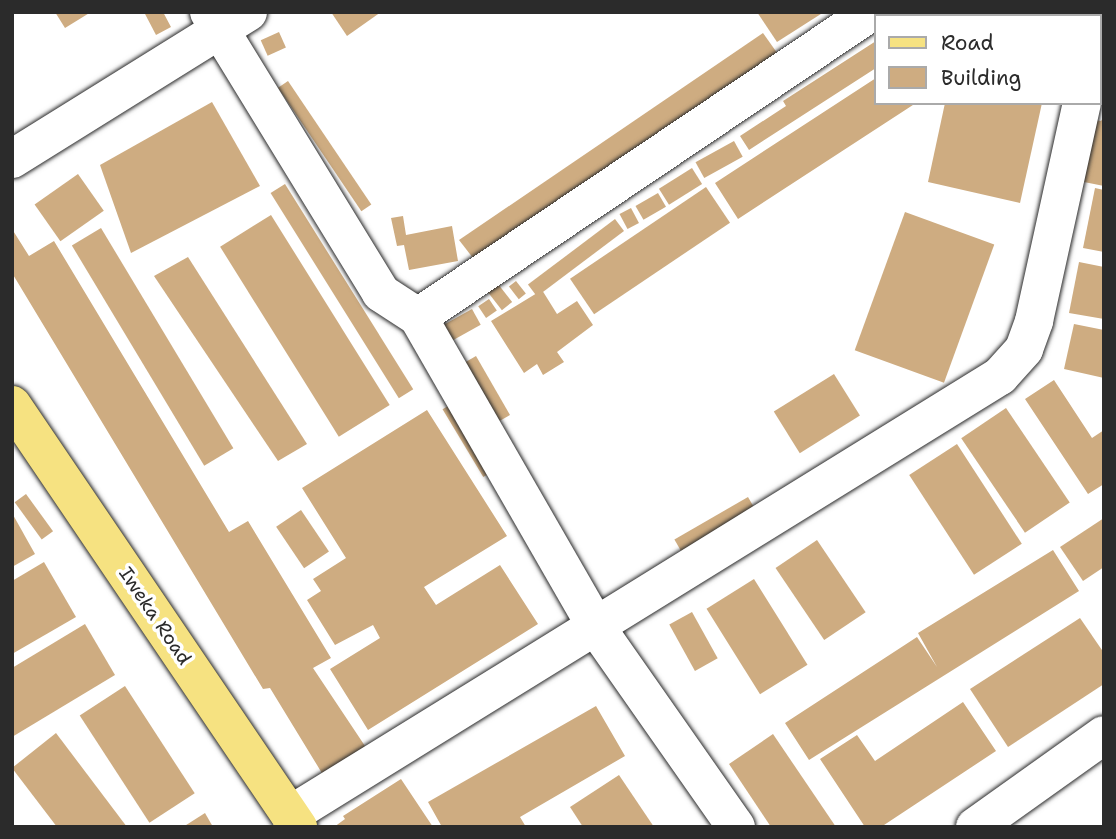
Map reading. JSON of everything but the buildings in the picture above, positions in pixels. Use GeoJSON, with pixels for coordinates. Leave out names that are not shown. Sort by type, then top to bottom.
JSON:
{"type":"FeatureCollection","features":[{"type":"Feature","properties":{"kind":"main road","name":"Iweka Road"},"geometry":{"type":"LineString","coordinates":[[12,405],[294,821]]}},
{"type":"Feature","properties":{"kind":"street"},"geometry":{"type":"LineString","coordinates":[[418,317],[871,12]]}},
{"type":"Feature","properties":{"kind":"street"},"geometry":{"type":"LineString","coordinates":[[12,159],[226,18],[382,293],[418,317],[596,626],[736,827]]}},
{"type":"Feature","properties":{"kind":"street"},"geometry":{"type":"LineString","coordinates":[[294,821],[596,626],[1000,376],[1024,349],[1034,321],[1082,105]]}},
{"type":"Feature","properties":{"kind":"street"},"geometry":{"type":"LineString","coordinates":[[975,827],[1104,735]]}}]}
